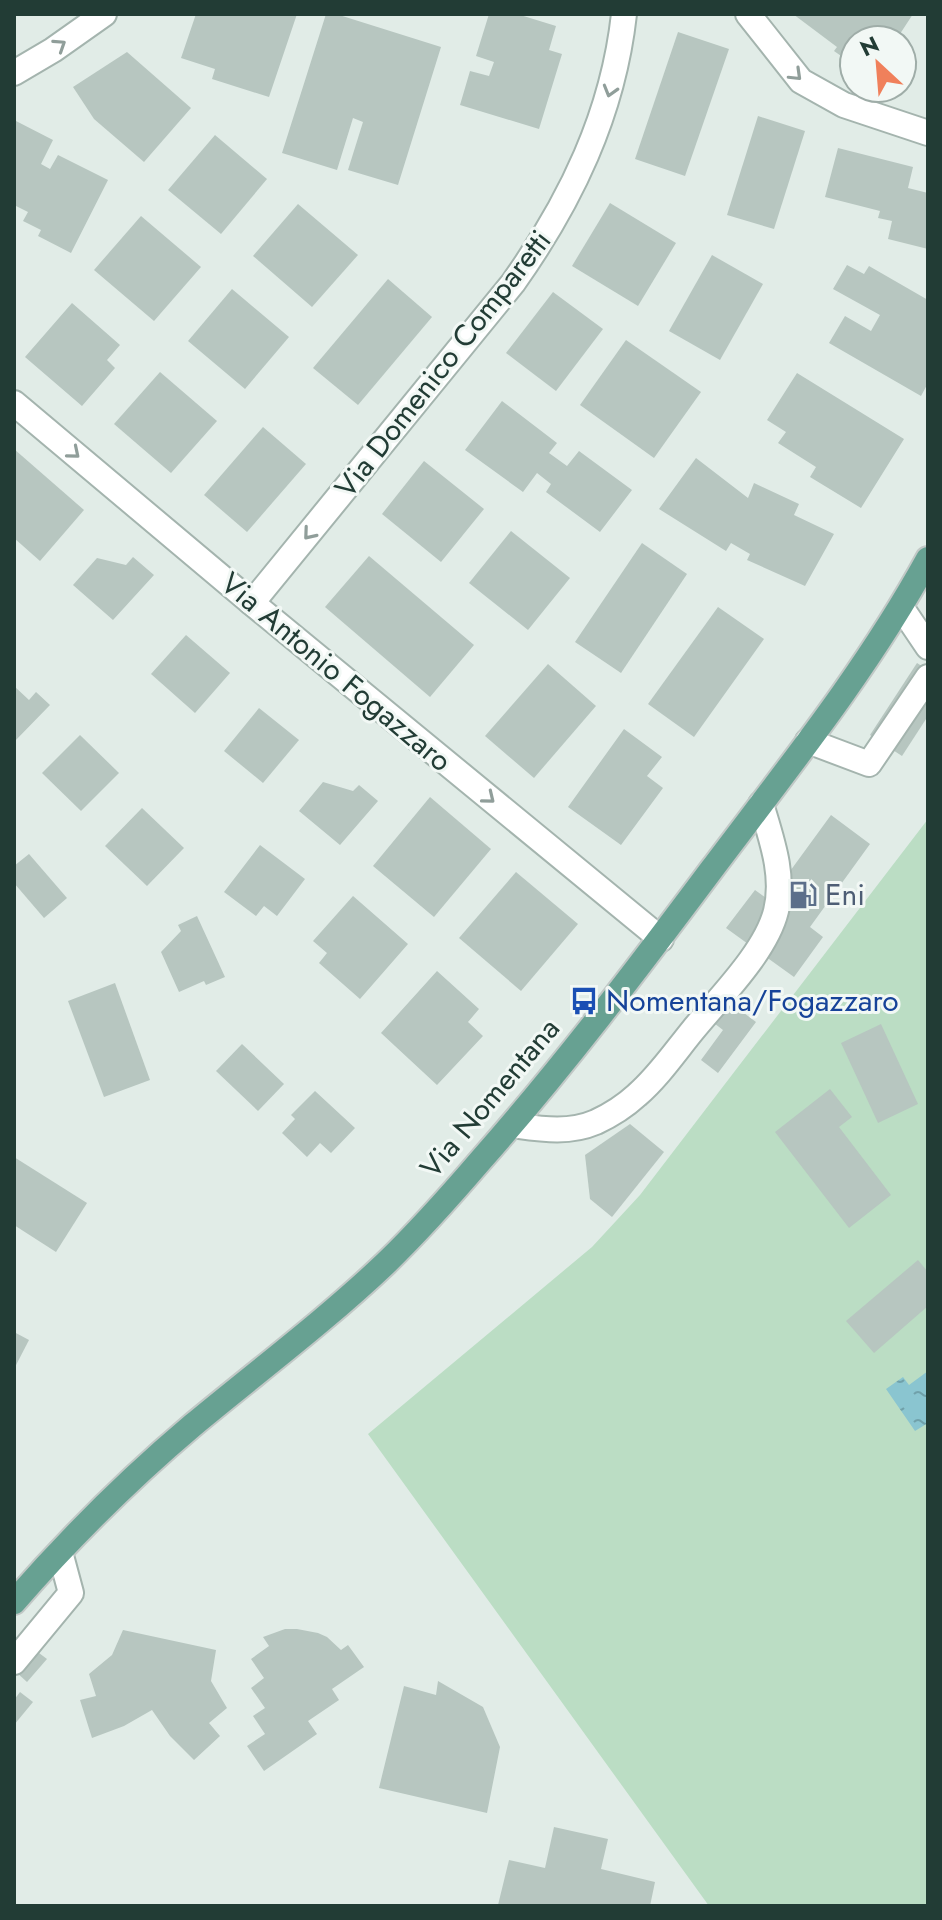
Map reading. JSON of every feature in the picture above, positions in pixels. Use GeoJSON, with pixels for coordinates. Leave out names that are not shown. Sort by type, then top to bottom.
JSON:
{"type":"FeatureCollection","features":[{"type":"Feature","properties":{"kind":"main road","name":"Via Nomentana"},"geometry":{"type":"LineString","coordinates":[[14,1602],[60,1552],[179,1437],[295,1343],[386,1263],[512,1125],[661,939],[851,683],[928,559]]}},
{"type":"Feature","properties":{"kind":"street"},"geometry":{"type":"LineString","coordinates":[[14,73],[104,14]]}},
{"type":"Feature","properties":{"kind":"street","name":"Via Domenico Comparetti"},"geometry":{"type":"LineString","coordinates":[[252,603],[464,344],[537,249],[572,186],[603,115],[616,72],[624,14]]}},
{"type":"Feature","properties":{"kind":"street"},"geometry":{"type":"LineString","coordinates":[[748,14],[801,81],[844,105],[928,133]]}},
{"type":"Feature","properties":{"kind":"street","name":"Via Antonio Fogazzaro"},"geometry":{"type":"LineString","coordinates":[[14,403],[661,939]]}},
{"type":"Feature","properties":{"kind":"street"},"geometry":{"type":"LineString","coordinates":[[901,607],[928,647]]}},
{"type":"Feature","properties":{"kind":"street"},"geometry":{"type":"LineString","coordinates":[[808,741],[869,764],[928,677]]}},
{"type":"Feature","properties":{"kind":"street"},"geometry":{"type":"LineString","coordinates":[[512,1125],[562,1130],[580,1128],[611,1114],[653,1080],[744,968],[766,934],[776,913],[779,895],[777,861],[761,804]]}},
{"type":"Feature","properties":{"kind":"street"},"geometry":{"type":"LineString","coordinates":[[14,1662],[71,1593],[60,1552]]}},
{"type":"Feature","properties":{"kind":"green space"},"geometry":{"type":"Polygon","coordinates":[[[928,819],[928,1906],[709,1906],[368,1434],[592,1247],[640,1195],[928,819]]]}},
{"type":"Feature","properties":{"kind":"water"},"geometry":{"type":"Polygon","coordinates":[[[928,1371],[928,1423],[915,1431],[886,1389],[903,1377],[909,1385],[928,1371]]]}},
{"type":"Feature","properties":{"kind":"building"},"geometry":{"type":"Polygon","coordinates":[[[196,14],[297,14],[269,97],[212,79],[215,69],[181,58],[196,14]]]}},
{"type":"Feature","properties":{"kind":"building"},"geometry":{"type":"Polygon","coordinates":[[[326,14],[336,14],[441,47],[398,185],[348,170],[363,122],[353,118],[337,170],[282,153],[326,14]]]}},
{"type":"Feature","properties":{"kind":"building"},"geometry":{"type":"Polygon","coordinates":[[[489,14],[517,14],[556,26],[549,50],[562,54],[539,129],[460,105],[470,71],[489,76],[494,62],[476,56],[489,14]]]}},
{"type":"Feature","properties":{"kind":"building"},"geometry":{"type":"Polygon","coordinates":[[[793,14],[913,14],[906,24],[838,24],[838,54],[834,51],[837,47],[793,14]]]}},
{"type":"Feature","properties":{"kind":"building"},"geometry":{"type":"Polygon","coordinates":[[[678,32],[729,49],[685,176],[635,159],[678,32]]]}},
{"type":"Feature","properties":{"kind":"building"},"geometry":{"type":"Polygon","coordinates":[[[127,52],[191,108],[144,162],[94,119],[73,87],[127,52]]]}},
{"type":"Feature","properties":{"kind":"building"},"geometry":{"type":"Polygon","coordinates":[[[758,116],[805,131],[774,229],[727,215],[758,116]]]}},
{"type":"Feature","properties":{"kind":"building"},"geometry":{"type":"Polygon","coordinates":[[[16,121],[53,140],[41,164],[50,169],[58,155],[108,180],[71,253],[38,236],[41,230],[23,221],[28,212],[14,205],[16,121]]]}},
{"type":"Feature","properties":{"kind":"building"},"geometry":{"type":"Polygon","coordinates":[[[215,135],[267,179],[221,234],[168,190],[215,135]]]}},
{"type":"Feature","properties":{"kind":"building"},"geometry":{"type":"Polygon","coordinates":[[[838,148],[913,167],[908,188],[928,193],[928,249],[888,239],[892,221],[878,218],[880,211],[825,197],[838,148]]]}},
{"type":"Feature","properties":{"kind":"building"},"geometry":{"type":"Polygon","coordinates":[[[610,203],[676,243],[638,306],[572,266],[610,203]]]}},
{"type":"Feature","properties":{"kind":"building"},"geometry":{"type":"Polygon","coordinates":[[[298,204],[358,255],[312,307],[253,256],[298,204]]]}},
{"type":"Feature","properties":{"kind":"building"},"geometry":{"type":"Polygon","coordinates":[[[141,216],[201,267],[154,321],[94,270],[141,216]]]}},
{"type":"Feature","properties":{"kind":"building"},"geometry":{"type":"Polygon","coordinates":[[[712,255],[763,284],[720,360],[669,331],[712,255]]]}},
{"type":"Feature","properties":{"kind":"building"},"geometry":{"type":"Polygon","coordinates":[[[847,265],[864,274],[869,266],[928,300],[928,383],[921,396],[829,343],[845,316],[871,331],[880,315],[833,289],[847,265]]]}},
{"type":"Feature","properties":{"kind":"building"},"geometry":{"type":"Polygon","coordinates":[[[388,279],[432,317],[358,405],[313,368],[388,279]]]}},
{"type":"Feature","properties":{"kind":"building"},"geometry":{"type":"Polygon","coordinates":[[[232,289],[289,337],[245,389],[188,341],[232,289]]]}},
{"type":"Feature","properties":{"kind":"building"},"geometry":{"type":"Polygon","coordinates":[[[553,292],[603,329],[556,391],[506,353],[553,292]]]}},
{"type":"Feature","properties":{"kind":"building"},"geometry":{"type":"Polygon","coordinates":[[[72,303],[120,345],[107,360],[115,368],[82,406],[25,357],[72,303]]]}},
{"type":"Feature","properties":{"kind":"building"},"geometry":{"type":"Polygon","coordinates":[[[626,340],[701,392],[654,458],[580,405],[626,340]]]}},
{"type":"Feature","properties":{"kind":"building"},"geometry":{"type":"Polygon","coordinates":[[[160,372],[217,421],[171,473],[114,424],[160,372]]]}},
{"type":"Feature","properties":{"kind":"building"},"geometry":{"type":"Polygon","coordinates":[[[797,373],[904,439],[861,508],[810,477],[816,467],[778,443],[786,432],[767,420],[797,373]]]}},
{"type":"Feature","properties":{"kind":"building"},"geometry":{"type":"Polygon","coordinates":[[[502,401],[557,443],[549,453],[567,466],[579,451],[632,490],[600,532],[546,492],[551,484],[537,473],[523,492],[465,450],[502,401]]]}},
{"type":"Feature","properties":{"kind":"building"},"geometry":{"type":"Polygon","coordinates":[[[263,427],[306,464],[247,532],[204,495],[263,427]]]}},
{"type":"Feature","properties":{"kind":"building"},"geometry":{"type":"Polygon","coordinates":[[[14,449],[84,510],[40,561],[14,538],[14,449]]]}},
{"type":"Feature","properties":{"kind":"building"},"geometry":{"type":"Polygon","coordinates":[[[696,458],[748,498],[754,483],[799,504],[794,515],[834,534],[805,586],[747,560],[750,554],[731,543],[726,551],[659,509],[696,458]]]}},
{"type":"Feature","properties":{"kind":"building"},"geometry":{"type":"Polygon","coordinates":[[[424,461],[484,509],[441,562],[382,514],[424,461]]]}},
{"type":"Feature","properties":{"kind":"building"},"geometry":{"type":"Polygon","coordinates":[[[511,531],[570,578],[528,630],[469,583],[511,531]]]}},
{"type":"Feature","properties":{"kind":"building"},"geometry":{"type":"Polygon","coordinates":[[[642,543],[687,574],[621,673],[575,642],[642,543]]]}},
{"type":"Feature","properties":{"kind":"building"},"geometry":{"type":"Polygon","coordinates":[[[369,556],[474,645],[430,697],[325,607],[369,556]]]}},
{"type":"Feature","properties":{"kind":"building"},"geometry":{"type":"Polygon","coordinates":[[[133,557],[154,575],[113,620],[73,585],[97,558],[126,565],[133,557]]]}},
{"type":"Feature","properties":{"kind":"building"},"geometry":{"type":"Polygon","coordinates":[[[718,607],[764,639],[694,737],[648,704],[718,607]]]}},
{"type":"Feature","properties":{"kind":"building"},"geometry":{"type":"Polygon","coordinates":[[[186,635],[230,673],[195,713],[151,674],[186,635]]]}},
{"type":"Feature","properties":{"kind":"building"},"geometry":{"type":"Polygon","coordinates":[[[917,663],[928,670],[928,716],[902,756],[870,735],[917,663]]]}},
{"type":"Feature","properties":{"kind":"building"},"geometry":{"type":"Polygon","coordinates":[[[548,664],[596,706],[534,778],[485,736],[548,664]]]}},
{"type":"Feature","properties":{"kind":"building"},"geometry":{"type":"Polygon","coordinates":[[[14,686],[29,700],[36,692],[50,705],[14,742],[14,686]]]}},
{"type":"Feature","properties":{"kind":"building"},"geometry":{"type":"Polygon","coordinates":[[[259,708],[299,740],[263,783],[224,751],[259,708]]]}},
{"type":"Feature","properties":{"kind":"building"},"geometry":{"type":"Polygon","coordinates":[[[624,729],[662,757],[647,776],[663,788],[621,845],[568,807],[624,729]]]}},
{"type":"Feature","properties":{"kind":"building"},"geometry":{"type":"Polygon","coordinates":[[[80,735],[119,773],[81,811],[42,773],[80,735]]]}},
{"type":"Feature","properties":{"kind":"building"},"geometry":{"type":"Polygon","coordinates":[[[323,782],[353,791],[359,785],[378,801],[340,845],[299,811],[323,782]]]}},
{"type":"Feature","properties":{"kind":"building"},"geometry":{"type":"Polygon","coordinates":[[[430,797],[491,849],[434,917],[373,866],[430,797]]]}},
{"type":"Feature","properties":{"kind":"building"},"geometry":{"type":"Polygon","coordinates":[[[142,808],[184,848],[147,886],[105,846],[142,808]]]}},
{"type":"Feature","properties":{"kind":"building","name":"Eni"},"geometry":{"type":"Polygon","coordinates":[[[831,815],[870,844],[810,927],[823,937],[794,977],[726,928],[755,890],[769,900],[831,815]]]}},
{"type":"Feature","properties":{"kind":"building"},"geometry":{"type":"Polygon","coordinates":[[[260,845],[305,879],[277,916],[264,906],[256,916],[224,892],[260,845]]]}},
{"type":"Feature","properties":{"kind":"building"},"geometry":{"type":"Polygon","coordinates":[[[29,854],[67,898],[44,918],[14,883],[14,866],[29,854]]]}},
{"type":"Feature","properties":{"kind":"building"},"geometry":{"type":"Polygon","coordinates":[[[516,872],[578,924],[521,991],[459,938],[516,872]]]}},
{"type":"Feature","properties":{"kind":"building"},"geometry":{"type":"Polygon","coordinates":[[[353,896],[408,944],[360,999],[319,963],[327,953],[313,941],[353,896]]]}},
{"type":"Feature","properties":{"kind":"building"},"geometry":{"type":"Polygon","coordinates":[[[197,916],[225,977],[206,985],[204,981],[179,992],[161,952],[181,931],[178,925],[197,916]]]}},
{"type":"Feature","properties":{"kind":"building"},"geometry":{"type":"Polygon","coordinates":[[[437,971],[479,1009],[468,1022],[483,1036],[437,1085],[381,1033],[437,971]]]}},
{"type":"Feature","properties":{"kind":"building"},"geometry":{"type":"Polygon","coordinates":[[[115,983],[150,1080],[104,1097],[68,1001],[115,983]]]}},
{"type":"Feature","properties":{"kind":"building"},"geometry":{"type":"Polygon","coordinates":[[[721,1007],[732,1014],[736,1007],[756,1022],[718,1073],[701,1060],[723,1030],[710,1020],[721,1007]]]}},
{"type":"Feature","properties":{"kind":"building"},"geometry":{"type":"Polygon","coordinates":[[[881,1024],[918,1104],[878,1123],[841,1043],[881,1024]]]}},
{"type":"Feature","properties":{"kind":"building"},"geometry":{"type":"Polygon","coordinates":[[[242,1044],[284,1084],[258,1111],[216,1071],[242,1044]]]}},
{"type":"Feature","properties":{"kind":"building"},"geometry":{"type":"Polygon","coordinates":[[[830,1089],[852,1117],[839,1127],[891,1195],[849,1228],[775,1132],[830,1089]]]}},
{"type":"Feature","properties":{"kind":"building"},"geometry":{"type":"Polygon","coordinates":[[[315,1091],[355,1128],[331,1153],[320,1143],[307,1157],[282,1133],[295,1119],[291,1115],[315,1091]]]}},
{"type":"Feature","properties":{"kind":"building"},"geometry":{"type":"Polygon","coordinates":[[[630,1124],[664,1152],[612,1217],[590,1199],[585,1155],[630,1124]]]}},
{"type":"Feature","properties":{"kind":"building"},"geometry":{"type":"Polygon","coordinates":[[[14,1157],[87,1203],[56,1252],[14,1225],[14,1157]]]}},
{"type":"Feature","properties":{"kind":"building"},"geometry":{"type":"Polygon","coordinates":[[[918,1260],[928,1272],[928,1306],[874,1353],[846,1321],[918,1260]]]}},
{"type":"Feature","properties":{"kind":"building"},"geometry":{"type":"Polygon","coordinates":[[[14,1332],[29,1340],[14,1369],[14,1332]]]}},
{"type":"Feature","properties":{"kind":"building"},"geometry":{"type":"Polygon","coordinates":[[[285,1629],[318,1633],[341,1650],[348,1645],[364,1667],[332,1689],[339,1700],[308,1721],[317,1734],[264,1771],[247,1746],[265,1734],[253,1716],[265,1708],[251,1688],[264,1678],[251,1659],[269,1646],[263,1637],[285,1629]]]}},
{"type":"Feature","properties":{"kind":"building"},"geometry":{"type":"Polygon","coordinates":[[[123,1630],[216,1650],[211,1681],[227,1708],[209,1723],[220,1736],[194,1760],[170,1736],[152,1710],[124,1726],[92,1738],[80,1700],[96,1696],[89,1674],[112,1655],[123,1630]]]}},
{"type":"Feature","properties":{"kind":"building"},"geometry":{"type":"Polygon","coordinates":[[[35,1650],[47,1659],[27,1682],[16,1672],[35,1650]]]}},
{"type":"Feature","properties":{"kind":"building"},"geometry":{"type":"Polygon","coordinates":[[[438,1681],[483,1707],[500,1747],[487,1813],[379,1788],[404,1686],[436,1695],[438,1681]]]}},
{"type":"Feature","properties":{"kind":"building"},"geometry":{"type":"Polygon","coordinates":[[[20,1692],[33,1702],[14,1725],[14,1700],[20,1692]]]}},
{"type":"Feature","properties":{"kind":"building"},"geometry":{"type":"Polygon","coordinates":[[[554,1827],[608,1839],[601,1869],[655,1882],[650,1906],[498,1905],[509,1860],[545,1868],[554,1827]]]}},
{"type":"Feature","properties":{"kind":"place","name":"Eni"},"geometry":{"type":"Point","coordinates":[803,895]}},
{"type":"Feature","properties":{"kind":"place","name":"Nomentana/Fogazzaro"},"geometry":{"type":"Point","coordinates":[584,1001]}}]}
